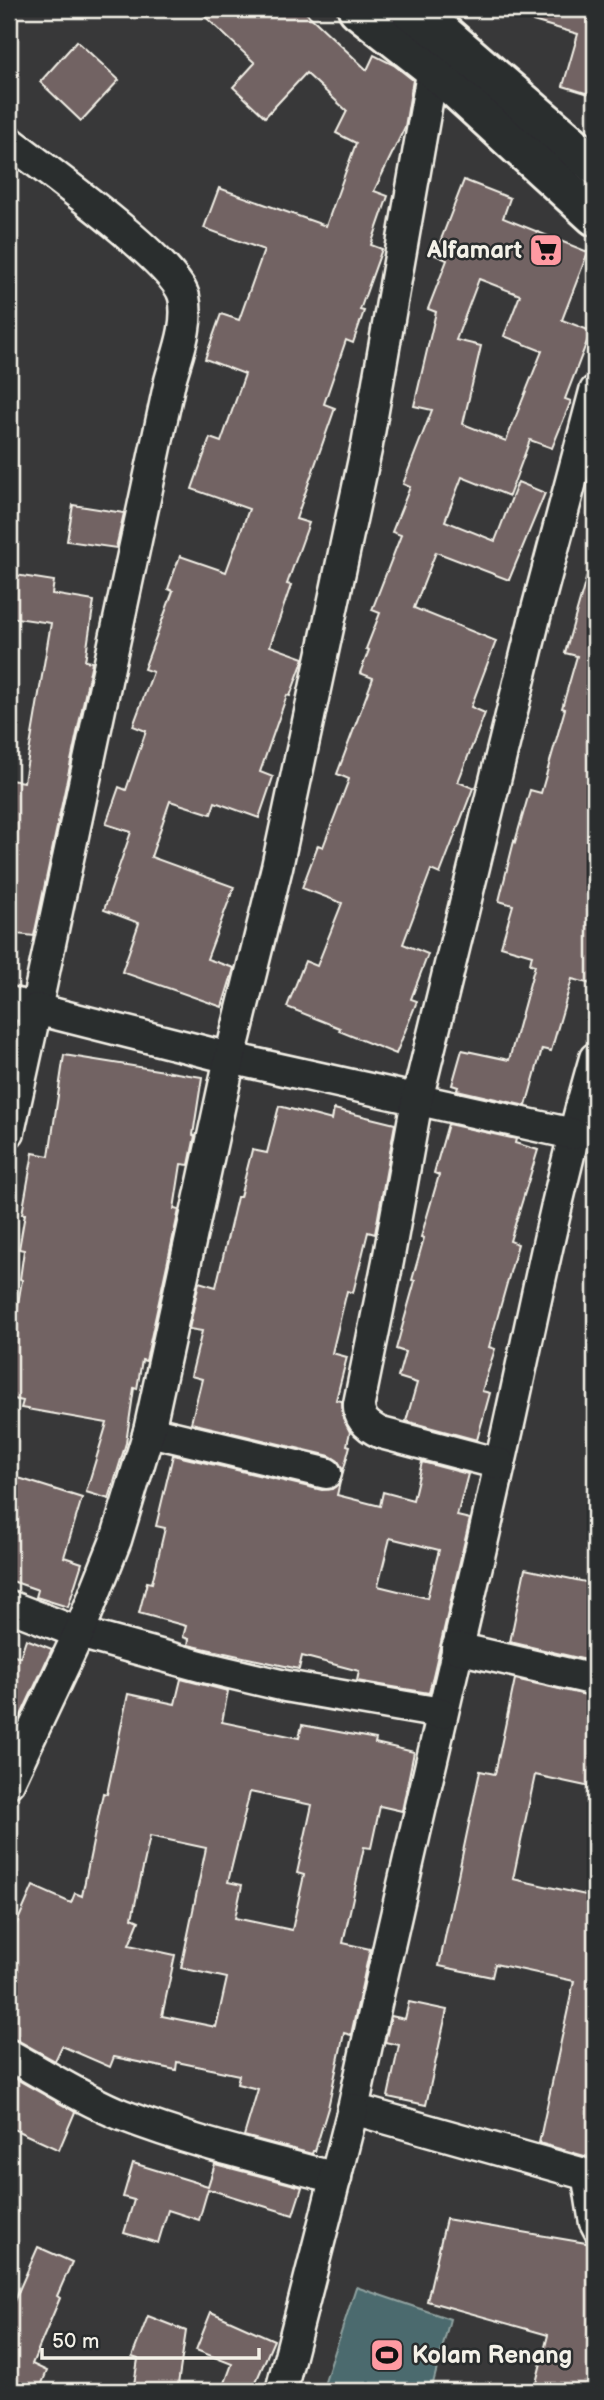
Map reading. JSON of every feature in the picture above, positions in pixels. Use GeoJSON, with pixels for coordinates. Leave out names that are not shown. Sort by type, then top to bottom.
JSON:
{"type":"FeatureCollection","features":[{"type":"Feature","properties":{"kind":"highway"},"geometry":{"type":"LineString","coordinates":[[358,9],[433,68],[595,216]]}},
{"type":"Feature","properties":{"kind":"highway"},"geometry":{"type":"LineString","coordinates":[[409,9],[441,32],[595,165]]}},
{"type":"Feature","properties":{"kind":"street"},"geometry":{"type":"LineString","coordinates":[[9,1782],[79,1633],[117,1540],[149,1431],[230,1058],[277,867],[364,458],[433,68]]}},
{"type":"Feature","properties":{"kind":"street"},"geometry":{"type":"LineString","coordinates":[[9,141],[118,226],[163,266],[183,295],[185,312],[184,330],[22,1005],[9,1132]]}},
{"type":"Feature","properties":{"kind":"street"},"geometry":{"type":"LineString","coordinates":[[500,1464],[381,1433],[371,1428],[359,1412],[417,1100],[532,630],[595,391]]}},
{"type":"Feature","properties":{"kind":"street"},"geometry":{"type":"LineString","coordinates":[[22,1005],[230,1058],[573,1134]]}},
{"type":"Feature","properties":{"kind":"street"},"geometry":{"type":"LineString","coordinates":[[281,2391],[353,2109],[573,1134],[595,1058]]}},
{"type":"Feature","properties":{"kind":"street"},"geometry":{"type":"LineString","coordinates":[[149,1431],[326,1473]]}},
{"type":"Feature","properties":{"kind":"street"},"geometry":{"type":"LineString","coordinates":[[9,1606],[79,1633],[193,1665],[285,1686],[441,1713]]}},
{"type":"Feature","properties":{"kind":"street"},"geometry":{"type":"LineString","coordinates":[[457,1648],[595,1680]]}},
{"type":"Feature","properties":{"kind":"street"},"geometry":{"type":"LineString","coordinates":[[9,2055],[91,2101],[122,2115],[248,2155],[336,2178]]}},
{"type":"Feature","properties":{"kind":"street"},"geometry":{"type":"LineString","coordinates":[[353,2109],[587,2175]]}},
{"type":"Feature","properties":{"kind":"lane"},"geometry":{"type":"LineString","coordinates":[[587,2175],[587,2224],[595,2239]]}},
{"type":"Feature","properties":{"kind":"water","name":"Kolam Renang"},"geometry":{"type":"Polygon","coordinates":[[[356,2287],[450,2319],[431,2391],[322,2391],[356,2287]]]}},
{"type":"Feature","properties":{"kind":"building"},"geometry":{"type":"Polygon","coordinates":[[[197,9],[302,9],[367,70],[374,55],[394,65],[413,80],[405,127],[374,191],[388,196],[371,245],[382,249],[360,310],[364,311],[353,343],[346,340],[324,404],[335,408],[296,519],[309,523],[287,584],[291,585],[270,646],[304,658],[290,696],[287,695],[260,772],[273,777],[259,818],[215,802],[211,814],[170,801],[151,857],[234,887],[207,959],[234,968],[222,1007],[122,972],[139,923],[104,910],[131,832],[106,824],[119,787],[126,790],[146,731],[133,726],[153,672],[144,669],[173,591],[168,589],[180,556],[226,572],[249,509],[192,489],[210,438],[221,442],[245,374],[205,359],[221,314],[239,320],[264,250],[204,228],[219,188],[326,226],[356,143],[336,133],[347,111],[306,73],[265,117],[233,87],[255,63],[197,9]]]}},
{"type":"Feature","properties":{"kind":"building"},"geometry":{"type":"Polygon","coordinates":[[[513,9],[595,9],[595,96],[563,86],[578,34],[512,15],[513,9]]]}},
{"type":"Feature","properties":{"kind":"building"},"geometry":{"type":"Polygon","coordinates":[[[77,41],[119,80],[81,121],[40,82],[77,41]]]}},
{"type":"Feature","properties":{"kind":"building"},"geometry":{"type":"Polygon","coordinates":[[[464,180],[510,198],[503,218],[588,252],[562,320],[591,331],[565,399],[571,401],[552,448],[530,440],[509,496],[462,477],[445,521],[495,541],[518,482],[545,493],[509,580],[436,552],[414,608],[496,641],[471,707],[485,713],[458,782],[473,788],[440,874],[431,870],[403,944],[428,954],[411,999],[417,1001],[396,1054],[287,1007],[305,961],[317,966],[342,903],[302,888],[318,845],[323,847],[349,779],[337,774],[373,678],[360,673],[380,613],[372,610],[401,535],[392,532],[410,487],[403,484],[432,410],[414,406],[436,312],[428,309],[447,260],[435,255],[464,180]],[[479,279],[456,340],[481,346],[463,424],[506,441],[542,351],[504,336],[520,295],[479,279]]]}},
{"type":"Feature","properties":{"kind":"building"},"geometry":{"type":"Polygon","coordinates":[[[73,505],[124,513],[116,548],[67,541],[73,505]]]}},
{"type":"Feature","properties":{"kind":"building"},"geometry":{"type":"Polygon","coordinates":[[[588,572],[595,573],[595,985],[572,979],[551,1051],[542,1049],[526,1106],[457,1090],[458,1087],[452,1085],[462,1050],[509,1060],[535,965],[530,964],[532,955],[501,946],[513,905],[499,901],[530,790],[541,793],[565,709],[562,708],[577,656],[565,653],[588,572]]]}},
{"type":"Feature","properties":{"kind":"building"},"geometry":{"type":"Polygon","coordinates":[[[9,574],[54,581],[52,594],[94,601],[85,661],[92,662],[34,936],[9,933],[9,780],[24,782],[51,623],[9,617],[9,574]]]}},
{"type":"Feature","properties":{"kind":"building"},"geometry":{"type":"Polygon","coordinates":[[[64,1055],[202,1077],[193,1135],[195,1136],[189,1165],[181,1164],[174,1209],[179,1210],[146,1361],[142,1360],[137,1389],[134,1388],[126,1443],[109,1499],[86,1492],[107,1423],[21,1408],[23,1401],[9,1398],[9,1338],[12,1339],[22,1280],[24,1250],[19,1249],[25,1214],[22,1214],[33,1153],[49,1156],[64,1055]]]}},
{"type":"Feature","properties":{"kind":"building"},"geometry":{"type":"Polygon","coordinates":[[[279,1106],[332,1120],[334,1109],[395,1124],[375,1234],[368,1232],[353,1293],[347,1291],[332,1353],[347,1357],[336,1400],[342,1401],[343,1418],[350,1432],[347,1445],[350,1446],[343,1472],[338,1461],[330,1456],[191,1423],[202,1379],[191,1376],[202,1331],[189,1329],[199,1282],[216,1287],[237,1197],[240,1197],[252,1150],[267,1153],[279,1106]]]}},
{"type":"Feature","properties":{"kind":"building"},"geometry":{"type":"Polygon","coordinates":[[[448,1124],[516,1139],[515,1143],[538,1150],[510,1241],[518,1244],[489,1347],[495,1349],[482,1391],[490,1393],[477,1440],[406,1421],[417,1383],[398,1377],[405,1352],[396,1349],[415,1281],[412,1280],[424,1238],[421,1237],[439,1175],[434,1173],[448,1124]]]}},
{"type":"Feature","properties":{"kind":"building"},"geometry":{"type":"Polygon","coordinates":[[[173,1455],[322,1490],[332,1489],[340,1482],[337,1495],[380,1506],[383,1492],[413,1500],[422,1462],[468,1474],[457,1516],[470,1519],[429,1693],[357,1681],[359,1671],[302,1656],[299,1669],[188,1645],[189,1639],[183,1637],[186,1626],[139,1613],[147,1582],[152,1583],[165,1528],[156,1526],[173,1455]],[[390,1538],[378,1586],[427,1598],[439,1550],[390,1538]]]}},
{"type":"Feature","properties":{"kind":"building"},"geometry":{"type":"Polygon","coordinates":[[[9,1475],[82,1498],[64,1557],[82,1563],[68,1607],[36,1597],[38,1590],[9,1580],[9,1475]]]}},
{"type":"Feature","properties":{"kind":"building"},"geometry":{"type":"Polygon","coordinates":[[[525,1569],[595,1584],[595,1662],[510,1642],[525,1569]]]}},
{"type":"Feature","properties":{"kind":"building"},"geometry":{"type":"Polygon","coordinates":[[[26,1639],[52,1649],[9,1741],[9,1653],[20,1657],[26,1639]]]}},
{"type":"Feature","properties":{"kind":"building"},"geometry":{"type":"Polygon","coordinates":[[[181,1679],[228,1691],[222,1722],[299,1738],[302,1725],[376,1739],[375,1743],[414,1752],[402,1811],[380,1806],[371,1848],[364,1847],[343,1943],[370,1949],[351,2035],[344,2033],[328,2108],[312,2154],[244,2136],[258,2089],[237,2084],[239,2075],[177,2062],[176,2070],[114,2057],[110,2067],[62,2046],[55,2061],[9,2038],[9,1921],[16,1925],[33,1886],[71,1903],[75,1893],[82,1896],[103,1793],[107,1794],[128,1694],[175,1704],[181,1679]],[[250,1792],[228,1882],[242,1885],[235,1918],[292,1930],[304,1875],[297,1873],[312,1805],[250,1792]],[[150,1836],[132,1918],[139,1921],[129,1945],[175,1955],[162,2016],[216,2027],[227,1978],[181,1968],[206,1848],[150,1836]]]}},
{"type":"Feature","properties":{"kind":"building"},"geometry":{"type":"Polygon","coordinates":[[[515,1679],[595,1697],[595,1788],[535,1775],[513,1879],[595,1897],[595,2159],[539,2143],[574,1981],[495,1964],[492,1977],[439,1966],[480,1771],[495,1774],[515,1679]]]}},
{"type":"Feature","properties":{"kind":"building"},"geometry":{"type":"Polygon","coordinates":[[[409,2002],[447,2010],[426,2105],[388,2097],[399,2045],[385,2042],[391,2016],[405,2019],[409,2002]]]}},
{"type":"Feature","properties":{"kind":"building"},"geometry":{"type":"Polygon","coordinates":[[[9,2075],[75,2112],[59,2150],[9,2127],[9,2075]]]}},
{"type":"Feature","properties":{"kind":"building"},"geometry":{"type":"Polygon","coordinates":[[[133,2163],[208,2186],[215,2164],[302,2187],[293,2215],[208,2189],[199,2220],[168,2210],[158,2243],[124,2233],[134,2200],[123,2197],[133,2163]]]}},
{"type":"Feature","properties":{"kind":"building"},"geometry":{"type":"Polygon","coordinates":[[[446,2219],[586,2243],[595,2249],[595,2391],[534,2391],[548,2335],[427,2301],[446,2219]]]}},
{"type":"Feature","properties":{"kind":"building"},"geometry":{"type":"Polygon","coordinates":[[[38,2247],[72,2262],[32,2364],[47,2371],[39,2391],[9,2391],[9,2313],[38,2247]]]}},
{"type":"Feature","properties":{"kind":"building"},"geometry":{"type":"Polygon","coordinates":[[[211,2312],[274,2340],[252,2391],[222,2391],[232,2364],[196,2350],[211,2312]]]}},
{"type":"Feature","properties":{"kind":"building"},"geometry":{"type":"Polygon","coordinates":[[[148,2316],[186,2331],[177,2391],[133,2391],[138,2359],[132,2357],[148,2316]]]}},
{"type":"Feature","properties":{"kind":"place","name":"Alfamart"},"geometry":{"type":"Point","coordinates":[546,250]}},
{"type":"Feature","properties":{"kind":"place","name":"Kolam Renang"},"geometry":{"type":"Point","coordinates":[387,2355]}}]}
